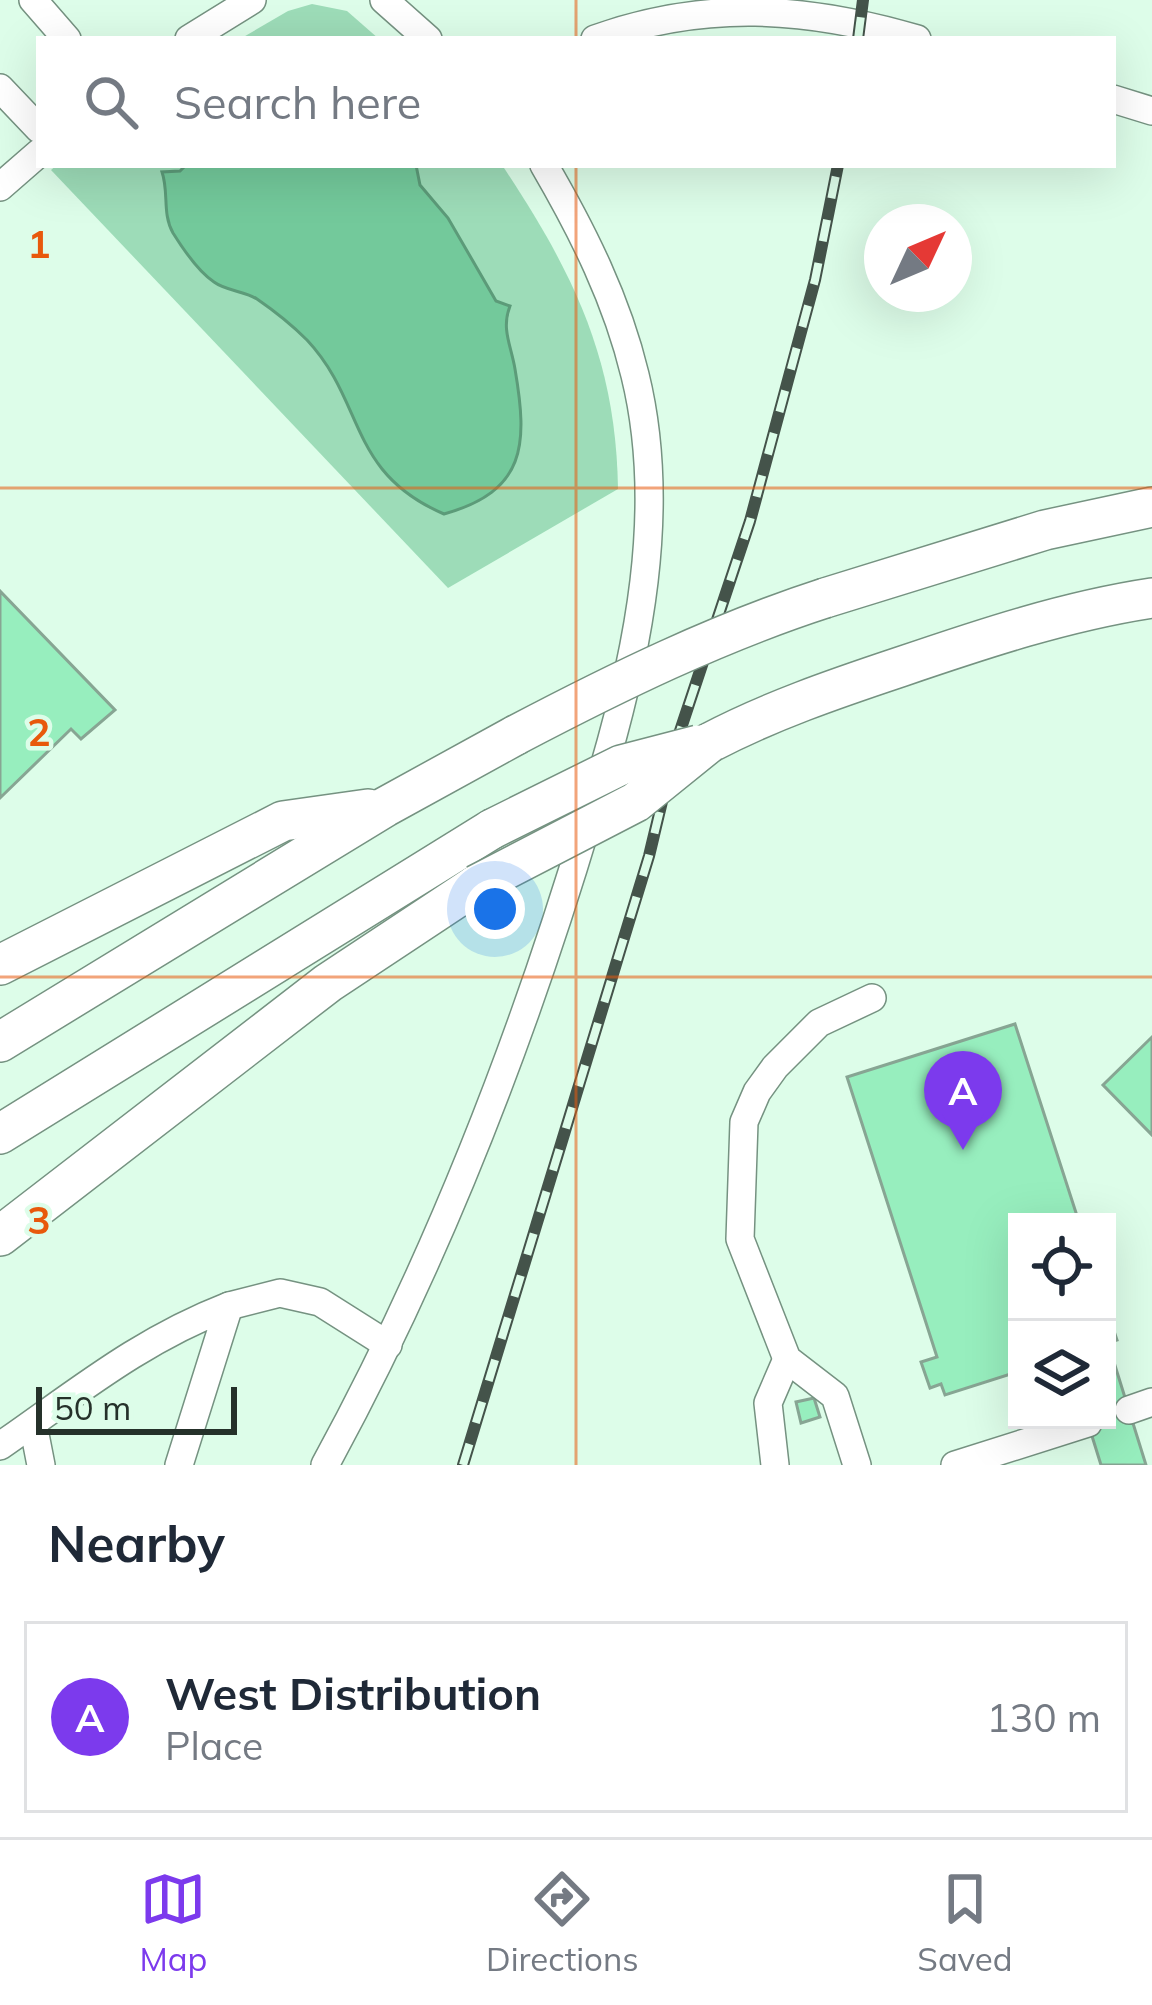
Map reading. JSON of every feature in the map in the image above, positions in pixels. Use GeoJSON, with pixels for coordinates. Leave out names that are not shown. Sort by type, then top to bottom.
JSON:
{"type":"FeatureCollection","features":[{"type":"Feature","properties":{"kind":"highway"},"geometry":{"type":"LineString","coordinates":[[0,1042],[460,762],[685,650],[755,620],[1045,530],[1152,507]]}},
{"type":"Feature","properties":{"kind":"highway"},"geometry":{"type":"LineString","coordinates":[[0,1134],[355,910],[492,829],[621,765],[709,743],[797,702],[966,644],[1152,598]]}},
{"type":"Feature","properties":{"kind":"highway"},"geometry":{"type":"LineString","coordinates":[[0,1236],[328,983],[476,885],[636,802],[709,743]]}},
{"type":"Feature","properties":{"kind":"highway"},"geometry":{"type":"LineString","coordinates":[[0,964],[283,821],[385,807]]}},
{"type":"Feature","properties":{"kind":"street"},"geometry":{"type":"LineString","coordinates":[[33,0],[64,36]]}},
{"type":"Feature","properties":{"kind":"street"},"geometry":{"type":"LineString","coordinates":[[194,36],[252,0]]}},
{"type":"Feature","properties":{"kind":"street"},"geometry":{"type":"LineString","coordinates":[[384,0],[425,36]]}},
{"type":"Feature","properties":{"kind":"street"},"geometry":{"type":"LineString","coordinates":[[604,36],[666,11],[734,1],[810,9],[906,36]]}},
{"type":"Feature","properties":{"kind":"street"},"geometry":{"type":"LineString","coordinates":[[0,88],[36,126]]}},
{"type":"Feature","properties":{"kind":"street"},"geometry":{"type":"LineString","coordinates":[[1116,99],[1148,101]]}},
{"type":"Feature","properties":{"kind":"street"},"geometry":{"type":"LineString","coordinates":[[0,187],[36,155]]}},
{"type":"Feature","properties":{"kind":"street"},"geometry":{"type":"LineString","coordinates":[[325,1465],[388,1345],[474,1150],[556,930],[615,727],[643,590],[646,432],[636,376],[608,290],[546,168]]}},
{"type":"Feature","properties":{"kind":"street"},"geometry":{"type":"LineString","coordinates":[[567,168],[576,220]]}},
{"type":"Feature","properties":{"kind":"street"},"geometry":{"type":"LineString","coordinates":[[857,1465],[835,1396],[787,1360],[740,1239],[744,1122],[757,1092],[775,1066],[819,1023],[872,998]]}},
{"type":"Feature","properties":{"kind":"street"},"geometry":{"type":"LineString","coordinates":[[0,1446],[114,1363],[181,1325],[230,1306],[280,1293],[320,1303],[388,1345]]}},
{"type":"Feature","properties":{"kind":"street"},"geometry":{"type":"LineString","coordinates":[[179,1465],[230,1306]]}},
{"type":"Feature","properties":{"kind":"street"},"geometry":{"type":"LineString","coordinates":[[775,1465],[768,1402],[787,1360]]}},
{"type":"Feature","properties":{"kind":"street"},"geometry":{"type":"LineString","coordinates":[[0,1417],[32,1424]]}},
{"type":"Feature","properties":{"kind":"street"},"geometry":{"type":"LineString","coordinates":[[0,1429],[32,1424]]}},
{"type":"Feature","properties":{"kind":"street"},"geometry":{"type":"LineString","coordinates":[[10,1465],[32,1424]]}},
{"type":"Feature","properties":{"kind":"street"},"geometry":{"type":"LineString","coordinates":[[29,1465],[32,1424]]}},
{"type":"Feature","properties":{"kind":"street"},"geometry":{"type":"LineString","coordinates":[[32,1424],[41,1465]]}},
{"type":"Feature","properties":{"kind":"street"},"geometry":{"type":"LineString","coordinates":[[955,1465],[1069,1429]]}},
{"type":"Feature","properties":{"kind":"shaded area"},"geometry":{"type":"Polygon","coordinates":[[[312,4],[347,11],[376,36],[245,36],[288,11],[312,4]]]}},
{"type":"Feature","properties":{"kind":"shaded area"},"geometry":{"type":"Polygon","coordinates":[[[417,168],[420,185],[448,218],[496,301],[510,306],[507,330],[521,420],[520,442],[506,478],[492,492],[444,514],[390,478],[361,435],[326,364],[307,340],[257,299],[208,278],[177,239],[168,218],[162,172],[417,168]]]}},
{"type":"Feature","properties":{"kind":"shaded area"},"geometry":{"type":"Polygon","coordinates":[[[504,168],[550,242],[586,318],[609,398],[618,489],[448,588],[51,170],[504,168]]]}},
{"type":"Feature","properties":{"kind":"building"},"geometry":{"type":"Polygon","coordinates":[[[0,591],[115,710],[81,739],[71,729],[0,798],[0,591]]]}},
{"type":"Feature","properties":{"kind":"building"},"geometry":{"type":"Polygon","coordinates":[[[1015,1024],[1076,1213],[1008,1213],[1008,1375],[945,1395],[941,1384],[930,1388],[921,1362],[937,1357],[847,1077],[1015,1024]]]}},
{"type":"Feature","properties":{"kind":"building"},"geometry":{"type":"Polygon","coordinates":[[[1152,1037],[1152,1135],[1103,1085],[1152,1037]]]}},
{"type":"Feature","properties":{"kind":"building"},"geometry":{"type":"Polygon","coordinates":[[[1116,1369],[1146,1465],[1101,1465],[1090,1429],[1116,1429],[1116,1369]]]}},
{"type":"Feature","properties":{"kind":"building"},"geometry":{"type":"Polygon","coordinates":[[[814,1398],[820,1417],[801,1423],[796,1402],[814,1398]]]}},
{"type":"Feature","properties":{"kind":"railway"},"geometry":{"type":"LineString","coordinates":[[858,36],[863,0]]}},
{"type":"Feature","properties":{"kind":"railway"},"geometry":{"type":"LineString","coordinates":[[463,1465],[649,856],[676,743],[750,521],[815,280],[837,168]]}},
{"type":"Feature","properties":{"kind":"place","name":"West Distribution"},"geometry":{"type":"Point","coordinates":[963,1150]}}]}
